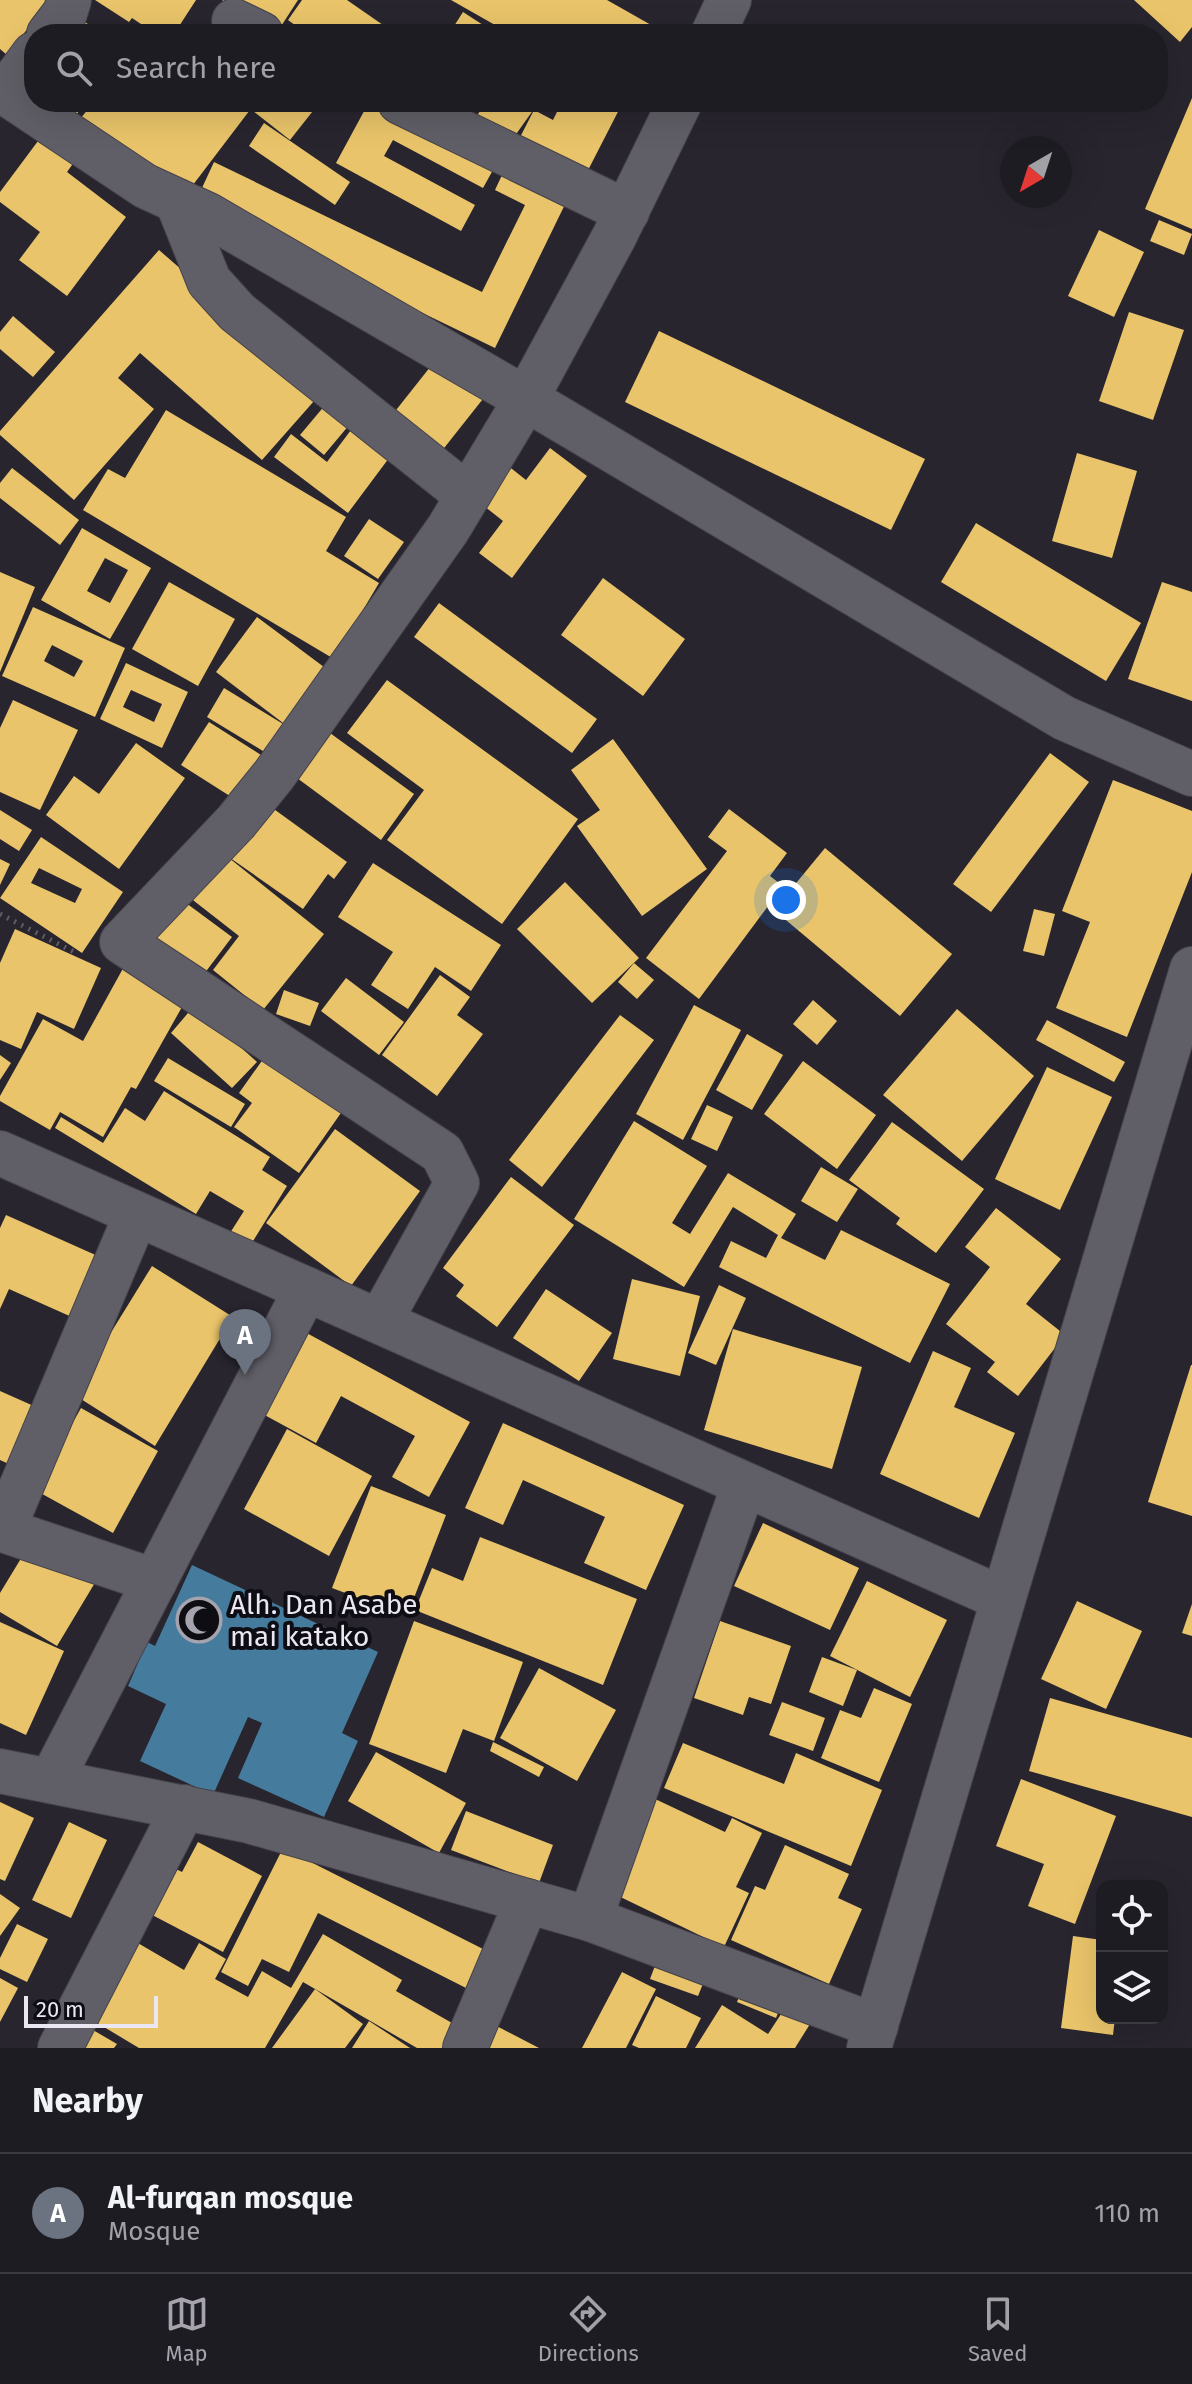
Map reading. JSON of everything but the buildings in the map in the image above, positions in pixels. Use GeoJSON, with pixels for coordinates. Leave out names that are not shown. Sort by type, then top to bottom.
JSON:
{"type":"FeatureCollection","features":[{"type":"Feature","properties":{"kind":"street"},"geometry":{"type":"LineString","coordinates":[[57,24],[65,13],[69,0]]}},
{"type":"Feature","properties":{"kind":"street"},"geometry":{"type":"LineString","coordinates":[[718,24],[729,0]]}},
{"type":"Feature","properties":{"kind":"street"},"geometry":{"type":"LineString","coordinates":[[24,66],[2,91],[24,106]]}},
{"type":"Feature","properties":{"kind":"street"},"geometry":{"type":"LineString","coordinates":[[34,112],[145,186],[208,215],[526,399],[1064,718],[1192,774]]}},
{"type":"Feature","properties":{"kind":"street"},"geometry":{"type":"LineString","coordinates":[[421,112],[627,212]]}},
{"type":"Feature","properties":{"kind":"street"},"geometry":{"type":"LineString","coordinates":[[380,1321],[457,1183],[442,1153],[122,942],[236,822],[274,775],[448,529],[526,399],[627,212],[675,112]]}},
{"type":"Feature","properties":{"kind":"street"},"geometry":{"type":"LineString","coordinates":[[177,201],[209,281],[237,312],[467,495]]}},
{"type":"Feature","properties":{"kind":"street"},"geometry":{"type":"LineString","coordinates":[[0,1771],[249,1821],[590,1919],[873,2037],[1192,969]]}},
{"type":"Feature","properties":{"kind":"street"},"geometry":{"type":"LineString","coordinates":[[0,1153],[1003,1599]]}},
{"type":"Feature","properties":{"kind":"street"},"geometry":{"type":"LineString","coordinates":[[136,1215],[2,1529],[155,1581]]}},
{"type":"Feature","properties":{"kind":"street"},"geometry":{"type":"LineString","coordinates":[[51,1781],[306,1289]]}},
{"type":"Feature","properties":{"kind":"street"},"geometry":{"type":"LineString","coordinates":[[590,1919],[744,1485]]}},
{"type":"Feature","properties":{"kind":"street"},"geometry":{"type":"LineString","coordinates":[[60,2048],[184,1807]]}},
{"type":"Feature","properties":{"kind":"street"},"geometry":{"type":"LineString","coordinates":[[465,2048],[527,1901]]}},
{"type":"Feature","properties":{"kind":"path"},"geometry":{"type":"LineString","coordinates":[[0,914],[88,959],[122,942]]}},
{"type":"Feature","properties":{"kind":"place","name":"Al-furqan mosque"},"geometry":{"type":"Point","coordinates":[245,1375]}},
{"type":"Feature","properties":{"kind":"place","name":"Alh. Dan Asabe mai katako"},"geometry":{"type":"Point","coordinates":[199,1620]}}]}
